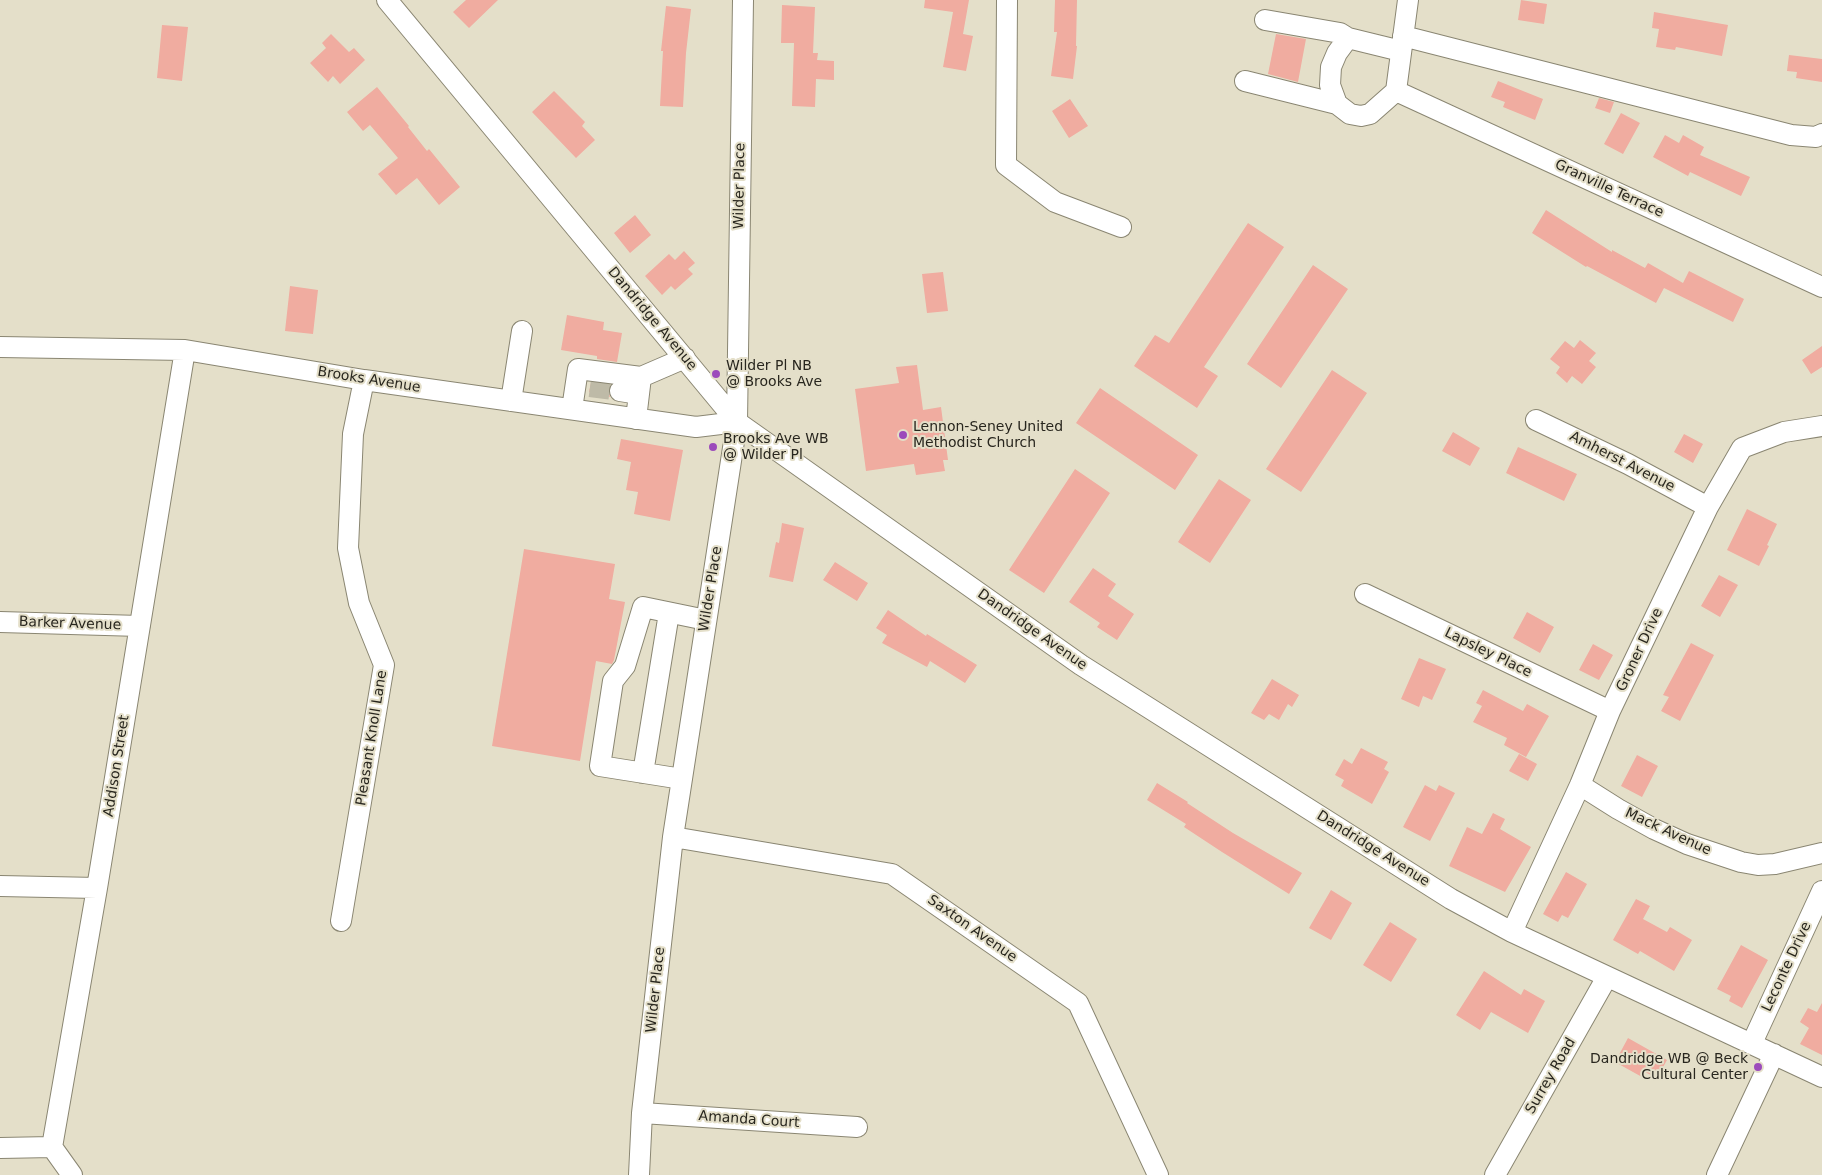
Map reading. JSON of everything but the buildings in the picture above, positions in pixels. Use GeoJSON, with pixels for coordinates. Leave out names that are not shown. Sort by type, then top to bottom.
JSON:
{"type":"FeatureCollection","features":[{"type":"Feature","properties":{"kind":"street","name":"Dandridge Avenue"},"geometry":{"type":"LineString","coordinates":[[387,0],[737,422],[949,562],[1081,665],[1451,899],[1512,932],[1822,1077]]}},
{"type":"Feature","properties":{"kind":"street","name":"Wilder Place"},"geometry":{"type":"LineString","coordinates":[[639,1175],[642,1113],[673,837],[737,422],[743,0]]}},
{"type":"Feature","properties":{"kind":"street"},"geometry":{"type":"LineString","coordinates":[[1007,0],[1006,165],[1055,202],[1121,227]]}},
{"type":"Feature","properties":{"kind":"street"},"geometry":{"type":"LineString","coordinates":[[1245,82],[1337,104],[1350,114],[1362,116],[1370,114],[1396,91],[1408,0]]}},
{"type":"Feature","properties":{"kind":"street"},"geometry":{"type":"LineString","coordinates":[[1265,20],[1340,34],[1348,38],[1402,44],[1791,135],[1816,137],[1822,134]]}},
{"type":"Feature","properties":{"kind":"street"},"geometry":{"type":"LineString","coordinates":[[1337,104],[1330,85],[1331,68],[1337,54],[1348,38]]}},
{"type":"Feature","properties":{"kind":"street","name":"Granville Terrace"},"geometry":{"type":"LineString","coordinates":[[1396,91],[1822,287]]}},
{"type":"Feature","properties":{"kind":"street"},"geometry":{"type":"LineString","coordinates":[[511,401],[522,331]]}},
{"type":"Feature","properties":{"kind":"street","name":"Brooks Avenue"},"geometry":{"type":"LineString","coordinates":[[0,348],[185,350],[364,380],[696,427],[737,422]]}},
{"type":"Feature","properties":{"kind":"street","name":"Addison Street"},"geometry":{"type":"LineString","coordinates":[[52,1147],[97,888],[185,350]]}},
{"type":"Feature","properties":{"kind":"street"},"geometry":{"type":"LineString","coordinates":[[572,409],[583,382],[578,369],[632,386],[685,358]]}},
{"type":"Feature","properties":{"kind":"street","name":"Pleasant Knoll Lane"},"geometry":{"type":"LineString","coordinates":[[341,921],[384,665],[359,603],[348,548],[353,434],[364,380]]}},
{"type":"Feature","properties":{"kind":"street"},"geometry":{"type":"LineString","coordinates":[[632,386],[636,419]]}},
{"type":"Feature","properties":{"kind":"street","name":"Amherst Avenue"},"geometry":{"type":"LineString","coordinates":[[1536,420],[1628,464],[1708,506]]}},
{"type":"Feature","properties":{"kind":"street","name":"Groner Drive"},"geometry":{"type":"LineString","coordinates":[[1512,932],[1580,785],[1610,712],[1708,506],[1742,448],[1784,432],[1822,426]]}},
{"type":"Feature","properties":{"kind":"street","name":"Lapsley Place"},"geometry":{"type":"LineString","coordinates":[[1365,594],[1610,712]]}},
{"type":"Feature","properties":{"kind":"street"},"geometry":{"type":"LineString","coordinates":[[682,779],[600,766],[613,682],[625,666],[643,607],[706,620]]}},
{"type":"Feature","properties":{"kind":"street"},"geometry":{"type":"LineString","coordinates":[[643,773],[669,613]]}},
{"type":"Feature","properties":{"kind":"street","name":"Barker Avenue"},"geometry":{"type":"LineString","coordinates":[[0,622],[140,626]]}},
{"type":"Feature","properties":{"kind":"street","name":"Mack Avenue"},"geometry":{"type":"LineString","coordinates":[[1580,785],[1654,829],[1687,844],[1733,859],[1758,865],[1775,864],[1822,853]]}},
{"type":"Feature","properties":{"kind":"street","name":"Saxton Avenue"},"geometry":{"type":"LineString","coordinates":[[673,837],[892,874],[1078,1003],[1158,1175]]}},
{"type":"Feature","properties":{"kind":"street"},"geometry":{"type":"LineString","coordinates":[[0,886],[97,888]]}},
{"type":"Feature","properties":{"kind":"street","name":"Leconte Drive"},"geometry":{"type":"LineString","coordinates":[[1752,1043],[1822,891]]}},
{"type":"Feature","properties":{"kind":"street","name":"Surrey Road"},"geometry":{"type":"LineString","coordinates":[[1495,1175],[1607,977]]}},
{"type":"Feature","properties":{"kind":"street"},"geometry":{"type":"LineString","coordinates":[[1717,1175],[1774,1054]]}},
{"type":"Feature","properties":{"kind":"street","name":"Amanda Court"},"geometry":{"type":"LineString","coordinates":[[642,1113],[856,1127]]}},
{"type":"Feature","properties":{"kind":"street"},"geometry":{"type":"LineString","coordinates":[[0,1148],[52,1147],[72,1175]]}},
{"type":"Feature","properties":{"kind":"tunnel"},"geometry":{"type":"LineString","coordinates":[[590,387],[620,391]]}},
{"type":"Feature","properties":{"kind":"place","name":"Wilder Pl NB @ Brooks Ave"},"geometry":{"type":"Point","coordinates":[716,374]}},
{"type":"Feature","properties":{"kind":"place","name":"Lennon-Seney United Methodist Church"},"geometry":{"type":"Point","coordinates":[903,435]}},
{"type":"Feature","properties":{"kind":"place","name":"Brooks Ave WB @ Wilder Pl"},"geometry":{"type":"Point","coordinates":[713,447]}},
{"type":"Feature","properties":{"kind":"place","name":"Dandridge WB @ Beck Cultural Center"},"geometry":{"type":"Point","coordinates":[1758,1067]}}]}
